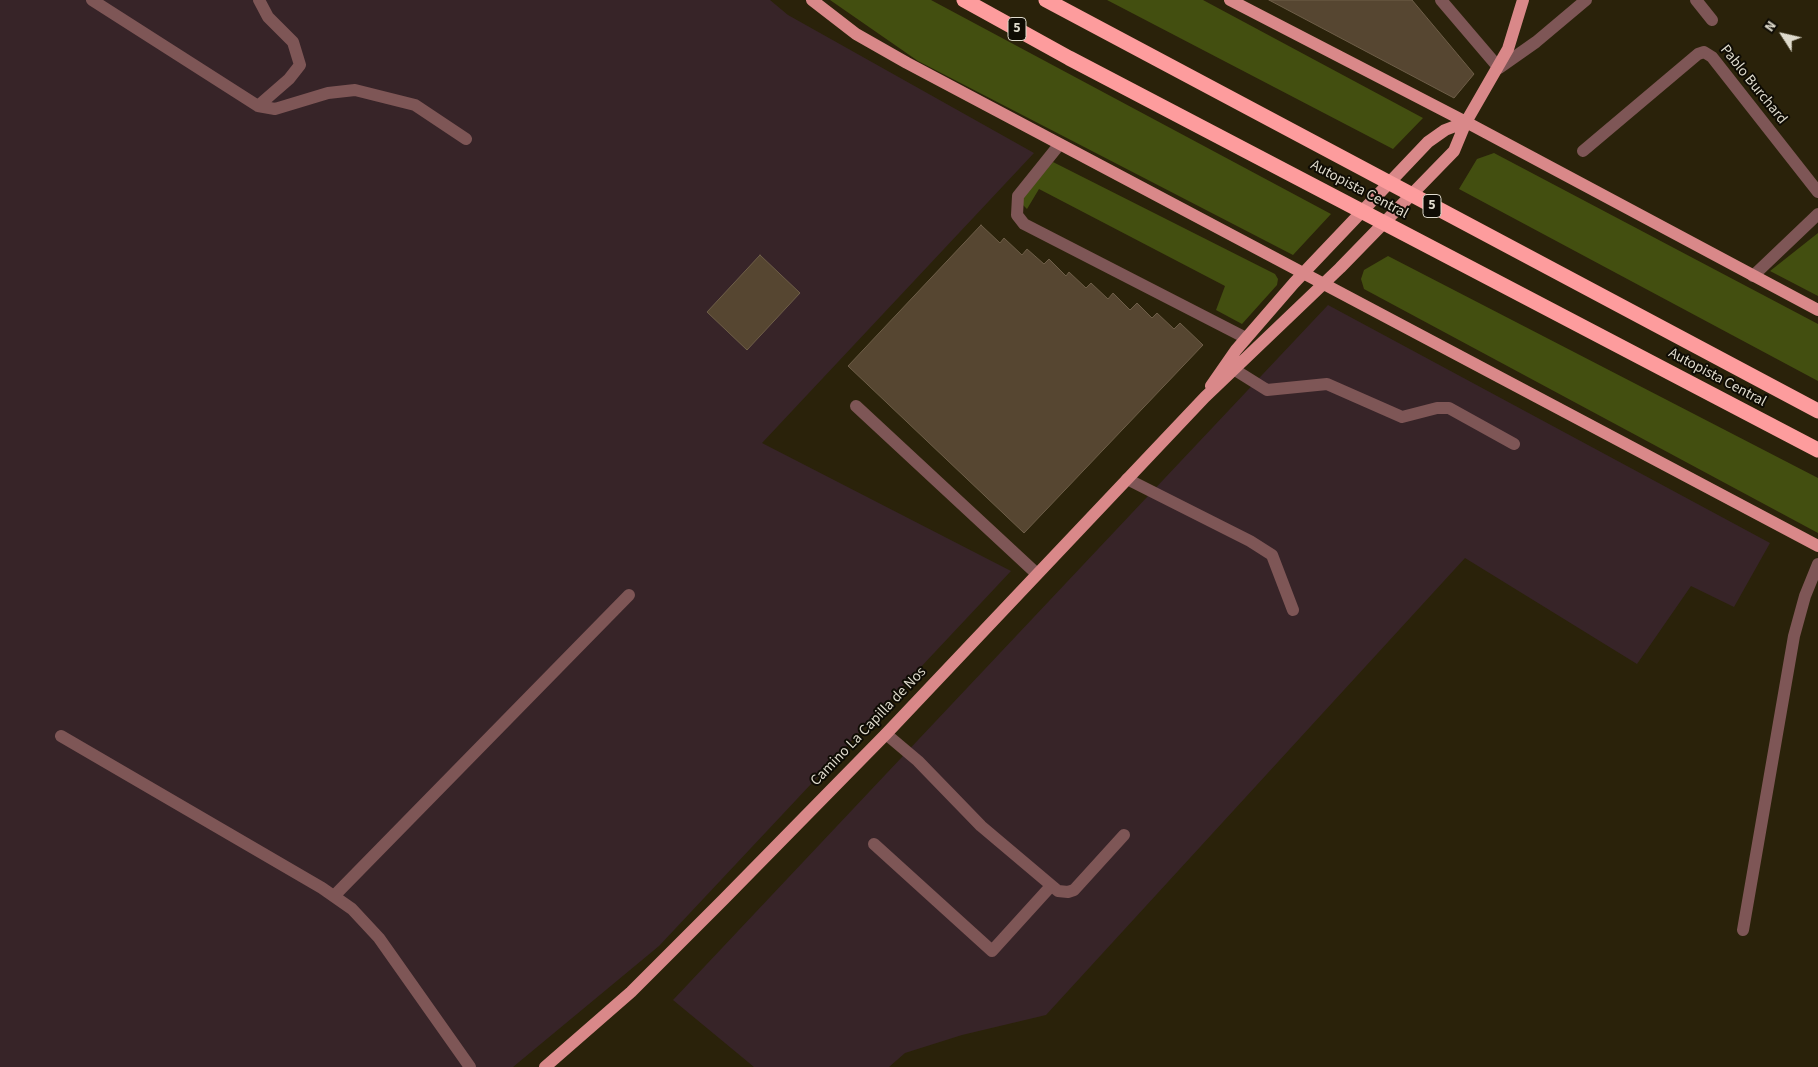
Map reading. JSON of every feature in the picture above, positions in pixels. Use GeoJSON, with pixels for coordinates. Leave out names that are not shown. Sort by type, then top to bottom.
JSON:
{"type":"FeatureCollection","features":[{"type":"Feature","properties":{"kind":"highway","name":"Autopista Central"},"geometry":{"type":"LineString","coordinates":[[964,0],[1087,67],[1818,450]]}},
{"type":"Feature","properties":{"kind":"highway","name":"Autopista Central"},"geometry":{"type":"LineString","coordinates":[[1046,0],[1818,411]]}},
{"type":"Feature","properties":{"kind":"main road"},"geometry":{"type":"LineString","coordinates":[[812,0],[856,34],[1059,145],[1818,546]]}},
{"type":"Feature","properties":{"kind":"main road"},"geometry":{"type":"LineString","coordinates":[[1230,0],[1466,122],[1818,310]]}},
{"type":"Feature","properties":{"kind":"main road"},"geometry":{"type":"LineString","coordinates":[[1466,122],[1499,68],[1515,30],[1523,0]]}},
{"type":"Feature","properties":{"kind":"main road","name":"Camino La Capilla de Nos"},"geometry":{"type":"LineString","coordinates":[[1204,397],[1226,362],[1316,258],[1428,142],[1445,130],[1466,122]]}},
{"type":"Feature","properties":{"kind":"main road","name":"Camino La Capilla de Nos"},"geometry":{"type":"LineString","coordinates":[[545,1067],[632,992],[886,734],[1204,397],[1235,370],[1340,268],[1454,151],[1466,122]]}},
{"type":"Feature","properties":{"kind":"street"},"geometry":{"type":"LineString","coordinates":[[92,0],[258,106],[275,109],[328,93],[355,90],[415,105],[466,139]]}},
{"type":"Feature","properties":{"kind":"street"},"geometry":{"type":"LineString","coordinates":[[258,106],[289,79],[300,65],[293,42],[268,17],[259,0]]}},
{"type":"Feature","properties":{"kind":"street"},"geometry":{"type":"LineString","coordinates":[[1441,0],[1499,68],[1536,42],[1586,0]]}},
{"type":"Feature","properties":{"kind":"street"},"geometry":{"type":"LineString","coordinates":[[1696,0],[1712,20]]}},
{"type":"Feature","properties":{"kind":"street","name":"Pablo Burchard"},"geometry":{"type":"LineString","coordinates":[[1583,151],[1698,54],[1704,52],[1712,57],[1818,192]]}},
{"type":"Feature","properties":{"kind":"street"},"geometry":{"type":"LineString","coordinates":[[1059,145],[1018,196],[1017,215],[1024,224],[1246,338]]}},
{"type":"Feature","properties":{"kind":"street"},"geometry":{"type":"LineString","coordinates":[[1754,276],[1818,214]]}},
{"type":"Feature","properties":{"kind":"street"},"geometry":{"type":"LineString","coordinates":[[1235,370],[1267,390],[1327,384],[1402,417],[1437,408],[1449,408],[1514,444]]}},
{"type":"Feature","properties":{"kind":"street"},"geometry":{"type":"LineString","coordinates":[[856,406],[1037,574]]}},
{"type":"Feature","properties":{"kind":"street"},"geometry":{"type":"LineString","coordinates":[[1127,479],[1250,541],[1272,555],[1293,610]]}},
{"type":"Feature","properties":{"kind":"street"},"geometry":{"type":"LineString","coordinates":[[1743,930],[1794,636],[1805,596],[1818,564]]}},
{"type":"Feature","properties":{"kind":"street"},"geometry":{"type":"LineString","coordinates":[[334,896],[629,595]]}},
{"type":"Feature","properties":{"kind":"street"},"geometry":{"type":"LineString","coordinates":[[886,734],[918,762],[981,826],[1051,886],[1062,893],[1074,890],[1124,835]]}},
{"type":"Feature","properties":{"kind":"street"},"geometry":{"type":"LineString","coordinates":[[60,736],[334,896],[352,909],[379,938],[470,1067]]}},
{"type":"Feature","properties":{"kind":"street"},"geometry":{"type":"LineString","coordinates":[[874,844],[992,951],[1051,886]]}},
{"type":"Feature","properties":{"kind":"shaded area"},"geometry":{"type":"Polygon","coordinates":[[[0,0],[770,0],[788,15],[1034,153],[762,443],[1011,571],[659,946],[513,1067],[0,1067],[0,0]]]}},
{"type":"Feature","properties":{"kind":"shaded area"},"geometry":{"type":"Polygon","coordinates":[[[1328,305],[1770,543],[1734,607],[1691,586],[1637,664],[1465,558],[1046,1015],[962,1035],[905,1053],[889,1067],[754,1067],[673,1000],[1328,305]]]}},
{"type":"Feature","properties":{"kind":"green space"},"geometry":{"type":"Polygon","coordinates":[[[830,0],[931,0],[1331,214],[1293,255],[918,61],[830,0]]]}},
{"type":"Feature","properties":{"kind":"green space"},"geometry":{"type":"Polygon","coordinates":[[[1107,0],[1203,0],[1423,118],[1393,149],[1107,0]]]}},
{"type":"Feature","properties":{"kind":"green space"},"geometry":{"type":"Polygon","coordinates":[[[1494,153],[1818,324],[1818,381],[1459,189],[1477,159],[1494,153]]]}},
{"type":"Feature","properties":{"kind":"green space"},"geometry":{"type":"Polygon","coordinates":[[[1053,162],[1275,274],[1278,279],[1277,285],[1242,324],[1216,310],[1225,286],[1039,189],[1027,209],[1022,204],[1022,198],[1053,162]]]}},
{"type":"Feature","properties":{"kind":"green space"},"geometry":{"type":"Polygon","coordinates":[[[1818,233],[1818,296],[1770,271],[1818,233]]]}},
{"type":"Feature","properties":{"kind":"green space"},"geometry":{"type":"Polygon","coordinates":[[[1388,256],[1818,478],[1818,533],[1364,289],[1361,279],[1364,270],[1388,256]]]}},
{"type":"Feature","properties":{"kind":"building"},"geometry":{"type":"Polygon","coordinates":[[[1269,0],[1412,0],[1474,74],[1454,98],[1269,0]]]}},
{"type":"Feature","properties":{"kind":"building"},"geometry":{"type":"Polygon","coordinates":[[[981,225],[1000,243],[1004,238],[1022,255],[1027,249],[1044,264],[1049,259],[1066,276],[1069,272],[1086,288],[1091,283],[1108,299],[1113,293],[1130,310],[1137,303],[1152,318],[1157,313],[1174,329],[1180,323],[1203,345],[1024,533],[848,366],[981,225]]]}},
{"type":"Feature","properties":{"kind":"building"},"geometry":{"type":"Polygon","coordinates":[[[760,255],[800,293],[747,350],[707,312],[760,255]]]}}]}
